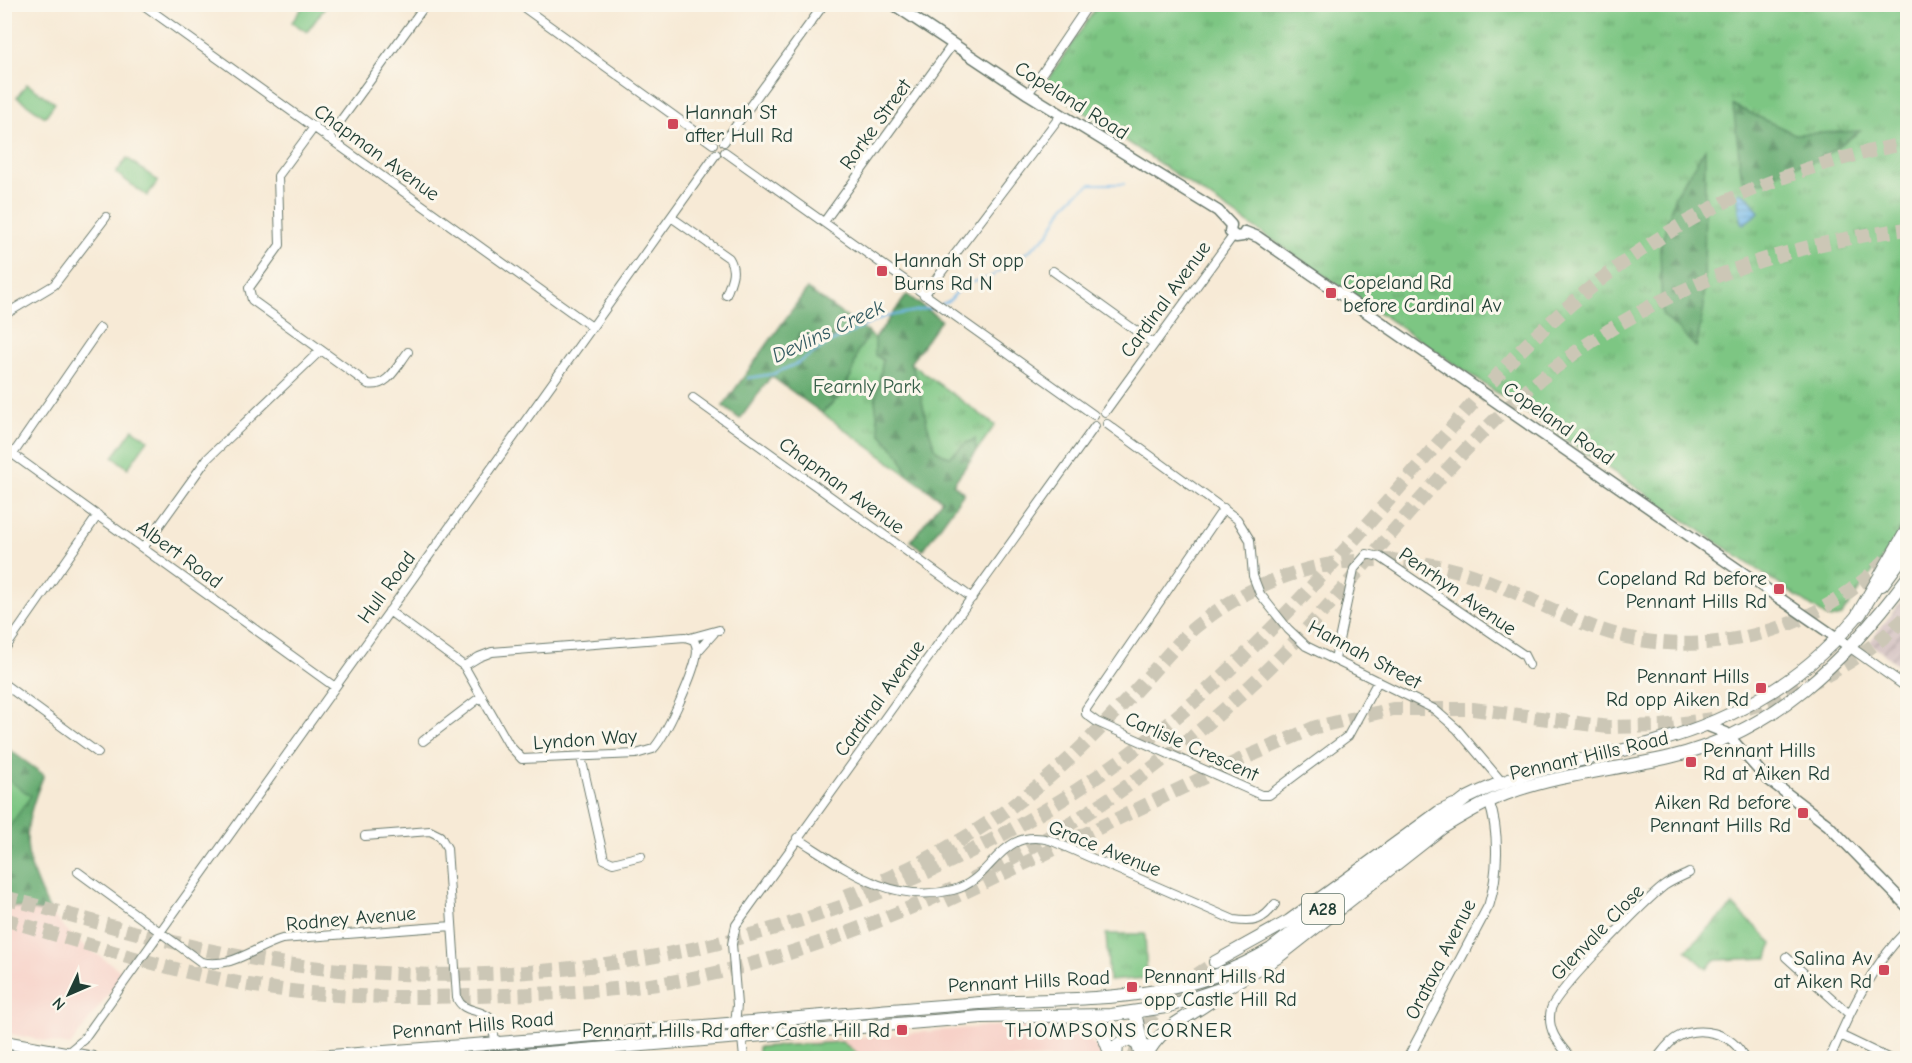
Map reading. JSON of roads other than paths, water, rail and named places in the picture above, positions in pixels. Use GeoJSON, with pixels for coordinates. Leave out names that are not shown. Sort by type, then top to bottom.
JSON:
{"type":"FeatureCollection","features":[{"type":"Feature","properties":{"kind":"highway"},"geometry":{"type":"LineString","coordinates":[[1859,614],[1908,530]]}},
{"type":"Feature","properties":{"kind":"main road","name":"Copeland Road"},"geometry":{"type":"LineString","coordinates":[[893,4],[1028,94],[1208,205],[1240,237],[1245,232],[1258,237],[1850,647]]}},
{"type":"Feature","properties":{"kind":"main road","name":"Pennant Hills Road"},"geometry":{"type":"LineString","coordinates":[[486,1059],[977,1003],[1092,999],[1175,989],[1204,982],[1244,965],[1295,931],[1457,804],[1501,781],[1551,766],[1654,742],[1706,726],[1767,696],[1795,677],[1837,638],[1859,614],[1908,550]]}},
{"type":"Feature","properties":{"kind":"main road","name":"Pennant Hills Road"},"geometry":{"type":"LineString","coordinates":[[301,1059],[720,1026],[745,1031],[1006,1016],[1086,1016],[1135,1013],[1190,1000],[1229,986],[1282,954],[1442,828],[1489,802],[1533,785],[1669,757],[1730,737],[1798,696],[1850,647],[1908,577]]}},
{"type":"Feature","properties":{"kind":"main road"},"geometry":{"type":"LineString","coordinates":[[1706,726],[1730,737],[1764,776],[1828,825],[1908,907]]}},
{"type":"Feature","properties":{"kind":"main road"},"geometry":{"type":"LineString","coordinates":[[1215,962],[1283,926],[1439,812],[1457,804]]}},
{"type":"Feature","properties":{"kind":"main road"},"geometry":{"type":"LineString","coordinates":[[1144,1059],[1164,1030],[1213,1002],[1229,986]]}},
{"type":"Feature","properties":{"kind":"main road"},"geometry":{"type":"LineString","coordinates":[[1092,999],[1126,1003],[1135,1013],[1140,1025],[1144,1059]]}},
{"type":"Feature","properties":{"kind":"main road"},"geometry":{"type":"LineString","coordinates":[[1086,1016],[1101,1029],[1114,1059]]}},
{"type":"Feature","properties":{"kind":"main road"},"geometry":{"type":"LineString","coordinates":[[1114,1059],[1117,1045],[1127,1040],[1137,1044],[1144,1059]]}},
{"type":"Feature","properties":{"kind":"main road"},"geometry":{"type":"LineString","coordinates":[[4,1042],[92,1058]]}},
{"type":"Feature","properties":{"kind":"main road"},"geometry":{"type":"LineString","coordinates":[[4,1056],[19,1059]]}},
{"type":"Feature","properties":{"kind":"street","name":"Chapman Avenue"},"geometry":{"type":"LineString","coordinates":[[142,4],[592,327]]}},
{"type":"Feature","properties":{"kind":"street"},"geometry":{"type":"LineString","coordinates":[[328,138],[426,4]]}},
{"type":"Feature","properties":{"kind":"street"},"geometry":{"type":"LineString","coordinates":[[519,4],[713,144]]}},
{"type":"Feature","properties":{"kind":"street"},"geometry":{"type":"LineString","coordinates":[[724,142],[824,4]]}},
{"type":"Feature","properties":{"kind":"street"},"geometry":{"type":"LineString","coordinates":[[1028,94],[1089,4]]}},
{"type":"Feature","properties":{"kind":"street","name":"Rorke Street"},"geometry":{"type":"LineString","coordinates":[[824,222],[952,45]]}},
{"type":"Feature","properties":{"kind":"street"},"geometry":{"type":"LineString","coordinates":[[928,298],[1061,115]]}},
{"type":"Feature","properties":{"kind":"street"},"geometry":{"type":"LineString","coordinates":[[315,126],[278,176],[280,245],[249,288],[249,294],[252,300],[368,384],[378,386],[386,382],[408,352]]}},
{"type":"Feature","properties":{"kind":"street"},"geometry":{"type":"LineString","coordinates":[[725,152],[727,147],[724,142],[718,140],[713,144],[712,149],[716,154],[725,152],[1094,414]]}},
{"type":"Feature","properties":{"kind":"street","name":"Hull Road"},"geometry":{"type":"LineString","coordinates":[[66,1054],[83,1040],[716,154]]}},
{"type":"Feature","properties":{"kind":"street"},"geometry":{"type":"LineString","coordinates":[[4,315],[54,285],[106,217]]}},
{"type":"Feature","properties":{"kind":"street"},"geometry":{"type":"LineString","coordinates":[[671,217],[729,258],[734,266],[734,274],[726,294]]}},
{"type":"Feature","properties":{"kind":"street","name":"Cardinal Avenue"},"geometry":{"type":"LineString","coordinates":[[1105,412],[1232,231]]}},
{"type":"Feature","properties":{"kind":"street"},"geometry":{"type":"LineString","coordinates":[[1053,271],[1154,343]]}},
{"type":"Feature","properties":{"kind":"street"},"geometry":{"type":"LineString","coordinates":[[13,454],[99,328]]}},
{"type":"Feature","properties":{"kind":"street"},"geometry":{"type":"LineString","coordinates":[[143,548],[207,459],[321,350]]}},
{"type":"Feature","properties":{"kind":"street","name":"Chapman Avenue"},"geometry":{"type":"LineString","coordinates":[[693,398],[972,598]]}},
{"type":"Feature","properties":{"kind":"street"},"geometry":{"type":"LineString","coordinates":[[1097,411],[1105,412],[1109,419],[1107,424],[1102,427],[1095,426],[1092,420],[1094,414],[1097,411]]}},
{"type":"Feature","properties":{"kind":"street","name":"Hannah Street"},"geometry":{"type":"LineString","coordinates":[[1107,424],[1237,519],[1250,540],[1253,576],[1260,594],[1300,641],[1446,717],[1501,781]]}},
{"type":"Feature","properties":{"kind":"street","name":"Cardinal Avenue"},"geometry":{"type":"LineString","coordinates":[[744,1059],[745,1031],[737,1005],[732,944],[736,925],[1095,426]]}},
{"type":"Feature","properties":{"kind":"street","name":"Albert Road"},"geometry":{"type":"LineString","coordinates":[[4,448],[335,687]]}},
{"type":"Feature","properties":{"kind":"street","name":"Carlisle Crescent"},"geometry":{"type":"LineString","coordinates":[[1224,508],[1083,715],[1261,795],[1269,795],[1348,736],[1378,681]]}},
{"type":"Feature","properties":{"kind":"street"},"geometry":{"type":"LineString","coordinates":[[4,650],[98,515]]}},
{"type":"Feature","properties":{"kind":"street","name":"Penrhyn Avenue"},"geometry":{"type":"LineString","coordinates":[[1335,659],[1354,569],[1367,554],[1380,557],[1524,655],[1529,665]]}},
{"type":"Feature","properties":{"kind":"street","name":"Lyndon Way"},"geometry":{"type":"LineString","coordinates":[[389,611],[464,666],[509,745],[522,759],[640,753],[653,749],[666,728],[697,652],[717,631],[690,638],[492,652],[464,666]]}},
{"type":"Feature","properties":{"kind":"street"},"geometry":{"type":"LineString","coordinates":[[690,638],[695,642],[697,652]]}},
{"type":"Feature","properties":{"kind":"street"},"geometry":{"type":"LineString","coordinates":[[1850,647],[1908,688]]}},
{"type":"Feature","properties":{"kind":"street"},"geometry":{"type":"LineString","coordinates":[[4,684],[98,753]]}},
{"type":"Feature","properties":{"kind":"street"},"geometry":{"type":"LineString","coordinates":[[423,741],[482,696]]}},
{"type":"Feature","properties":{"kind":"street"},"geometry":{"type":"LineString","coordinates":[[581,757],[604,859],[613,863],[641,856]]}},
{"type":"Feature","properties":{"kind":"street","name":"Oratava Avenue"},"geometry":{"type":"LineString","coordinates":[[1408,1059],[1489,905],[1495,878],[1495,854],[1489,802]]}},
{"type":"Feature","properties":{"kind":"street"},"geometry":{"type":"LineString","coordinates":[[365,836],[430,831],[440,836],[447,849],[459,1002],[465,1009],[482,1012],[490,1018],[496,1043]]}},
{"type":"Feature","properties":{"kind":"street","name":"Grace Avenue"},"geometry":{"type":"LineString","coordinates":[[797,838],[864,880],[906,893],[955,890],[973,879],[1018,839],[1036,837],[1050,840],[1234,920],[1250,922],[1262,919],[1275,904]]}},
{"type":"Feature","properties":{"kind":"street","name":"Rodney Avenue"},"geometry":{"type":"LineString","coordinates":[[78,873],[201,962],[216,965],[231,963],[264,945],[282,939],[452,926]]}},
{"type":"Feature","properties":{"kind":"street","name":"Glenvale Close"},"geometry":{"type":"LineString","coordinates":[[1571,1059],[1556,1040],[1550,1025],[1551,1008],[1566,984],[1664,886],[1689,873]]}},
{"type":"Feature","properties":{"kind":"street"},"geometry":{"type":"LineString","coordinates":[[1830,1059],[1849,1014],[1888,950],[1908,929]]}},
{"type":"Feature","properties":{"kind":"street"},"geometry":{"type":"LineString","coordinates":[[1786,957],[1849,1014]]}},
{"type":"Feature","properties":{"kind":"street"},"geometry":{"type":"LineString","coordinates":[[737,1005],[745,1031]]}},
{"type":"Feature","properties":{"kind":"street"},"geometry":{"type":"LineString","coordinates":[[1657,1059],[1673,1040],[1695,1032],[1711,1032],[1724,1037],[1737,1047],[1744,1059]]}},
{"type":"Feature","properties":{"kind":"street"},"geometry":{"type":"LineString","coordinates":[[1840,1035],[1888,1059]]}},
{"type":"Feature","properties":{"kind":"street"},"geometry":{"type":"LineString","coordinates":[[83,1040],[92,1058]]}},
{"type":"Feature","properties":{"kind":"water"},"geometry":{"type":"Polygon","coordinates":[[[1740,192],[1749,197],[1759,212],[1744,224],[1741,223],[1737,194],[1740,192]]]}},
{"type":"Feature","properties":{"kind":"waterway","name":"Devlins Creek"},"geometry":{"type":"LineString","coordinates":[[942,304],[949,301],[964,284],[989,278],[1030,250],[1049,233],[1064,206],[1091,184],[1124,184]]}},
{"type":"Feature","properties":{"kind":"waterway","name":"Devlins Creek"},"geometry":{"type":"LineString","coordinates":[[748,378],[773,374],[798,363],[829,343],[884,317],[937,307]]}},
{"type":"Feature","properties":{"kind":"tunnel"},"geometry":{"type":"LineString","coordinates":[[4,897],[152,937],[264,961],[422,975],[542,971],[660,955],[777,928],[889,888],[997,837],[1100,775],[1195,701],[1280,620],[1320,577],[1515,356],[1559,314],[1648,245],[1694,218],[1743,194],[1794,174],[1849,157],[1908,143]]}},
{"type":"Feature","properties":{"kind":"tunnel"},"geometry":{"type":"LineString","coordinates":[[972,879],[1046,838],[1118,793],[1218,715],[1309,627],[1475,440],[1521,396],[1569,357],[1619,324],[1672,296],[1728,272],[1785,253],[1845,239],[1908,229]]}},
{"type":"Feature","properties":{"kind":"tunnel"},"geometry":{"type":"LineString","coordinates":[[845,896],[934,855],[1017,803],[1083,746],[1187,634],[1219,609],[1254,590],[1290,575],[1327,565],[1366,560],[1405,561],[1444,567],[1483,579],[1607,632],[1661,643],[1698,643],[1734,639],[1769,631],[1804,618],[1836,600],[1865,579],[1891,554]]}},
{"type":"Feature","properties":{"kind":"tunnel"},"geometry":{"type":"LineString","coordinates":[[1748,708],[1792,692],[1834,671],[1872,646],[1908,615]]}},
{"type":"Feature","properties":{"kind":"tunnel"},"geometry":{"type":"LineString","coordinates":[[946,901],[1240,760],[1316,727],[1393,709],[1473,709],[1608,727],[1662,726],[1712,719]]}},
{"type":"Feature","properties":{"kind":"tunnel"},"geometry":{"type":"LineString","coordinates":[[4,919],[160,965],[255,986],[309,993],[364,996],[474,996],[628,988],[689,979],[805,948],[843,935],[953,889]]}},
{"type":"Feature","properties":{"kind":"tunnel"},"geometry":{"type":"LineString","coordinates":[[1133,1058],[1145,1028],[1164,1002],[1187,981],[1215,962]]}},
{"type":"Feature","properties":{"kind":"place","name":"Hannah St after Hull Rd"},"geometry":{"type":"Point","coordinates":[673,124]}},
{"type":"Feature","properties":{"kind":"place","name":"Hannah St opp Burns Rd N"},"geometry":{"type":"Point","coordinates":[882,271]}},
{"type":"Feature","properties":{"kind":"place","name":"Copeland Rd before Cardinal Av"},"geometry":{"type":"Point","coordinates":[1331,293]}},
{"type":"Feature","properties":{"kind":"place","name":"Copeland Rd before Pennant Hills Rd"},"geometry":{"type":"Point","coordinates":[1779,589]}},
{"type":"Feature","properties":{"kind":"place","name":"Pennant Hills Rd opp Aiken Rd"},"geometry":{"type":"Point","coordinates":[1761,688]}},
{"type":"Feature","properties":{"kind":"place","name":"Pennant Hills Rd at Aiken Rd"},"geometry":{"type":"Point","coordinates":[1691,762]}},
{"type":"Feature","properties":{"kind":"place","name":"Aiken Rd before Pennant Hills Rd"},"geometry":{"type":"Point","coordinates":[1803,813]}},
{"type":"Feature","properties":{"kind":"place","name":"Salina Av at Aiken Rd"},"geometry":{"type":"Point","coordinates":[1884,970]}},
{"type":"Feature","properties":{"kind":"place","name":"Pennant Hills Rd opp Castle Hill Rd"},"geometry":{"type":"Point","coordinates":[1132,987]}},
{"type":"Feature","properties":{"kind":"place","name":"Pennant Hills Rd after Castle Hill Rd"},"geometry":{"type":"Point","coordinates":[902,1030]}},
{"type":"Feature","properties":{"kind":"district","name":"THOMPSONS CORNER"},"geometry":{"type":"Point","coordinates":[1119,1030]}},
{"type":"Feature","properties":{"kind":"park label","name":"Fearnly Park"},"geometry":{"type":"Point","coordinates":[867,386]}}]}
